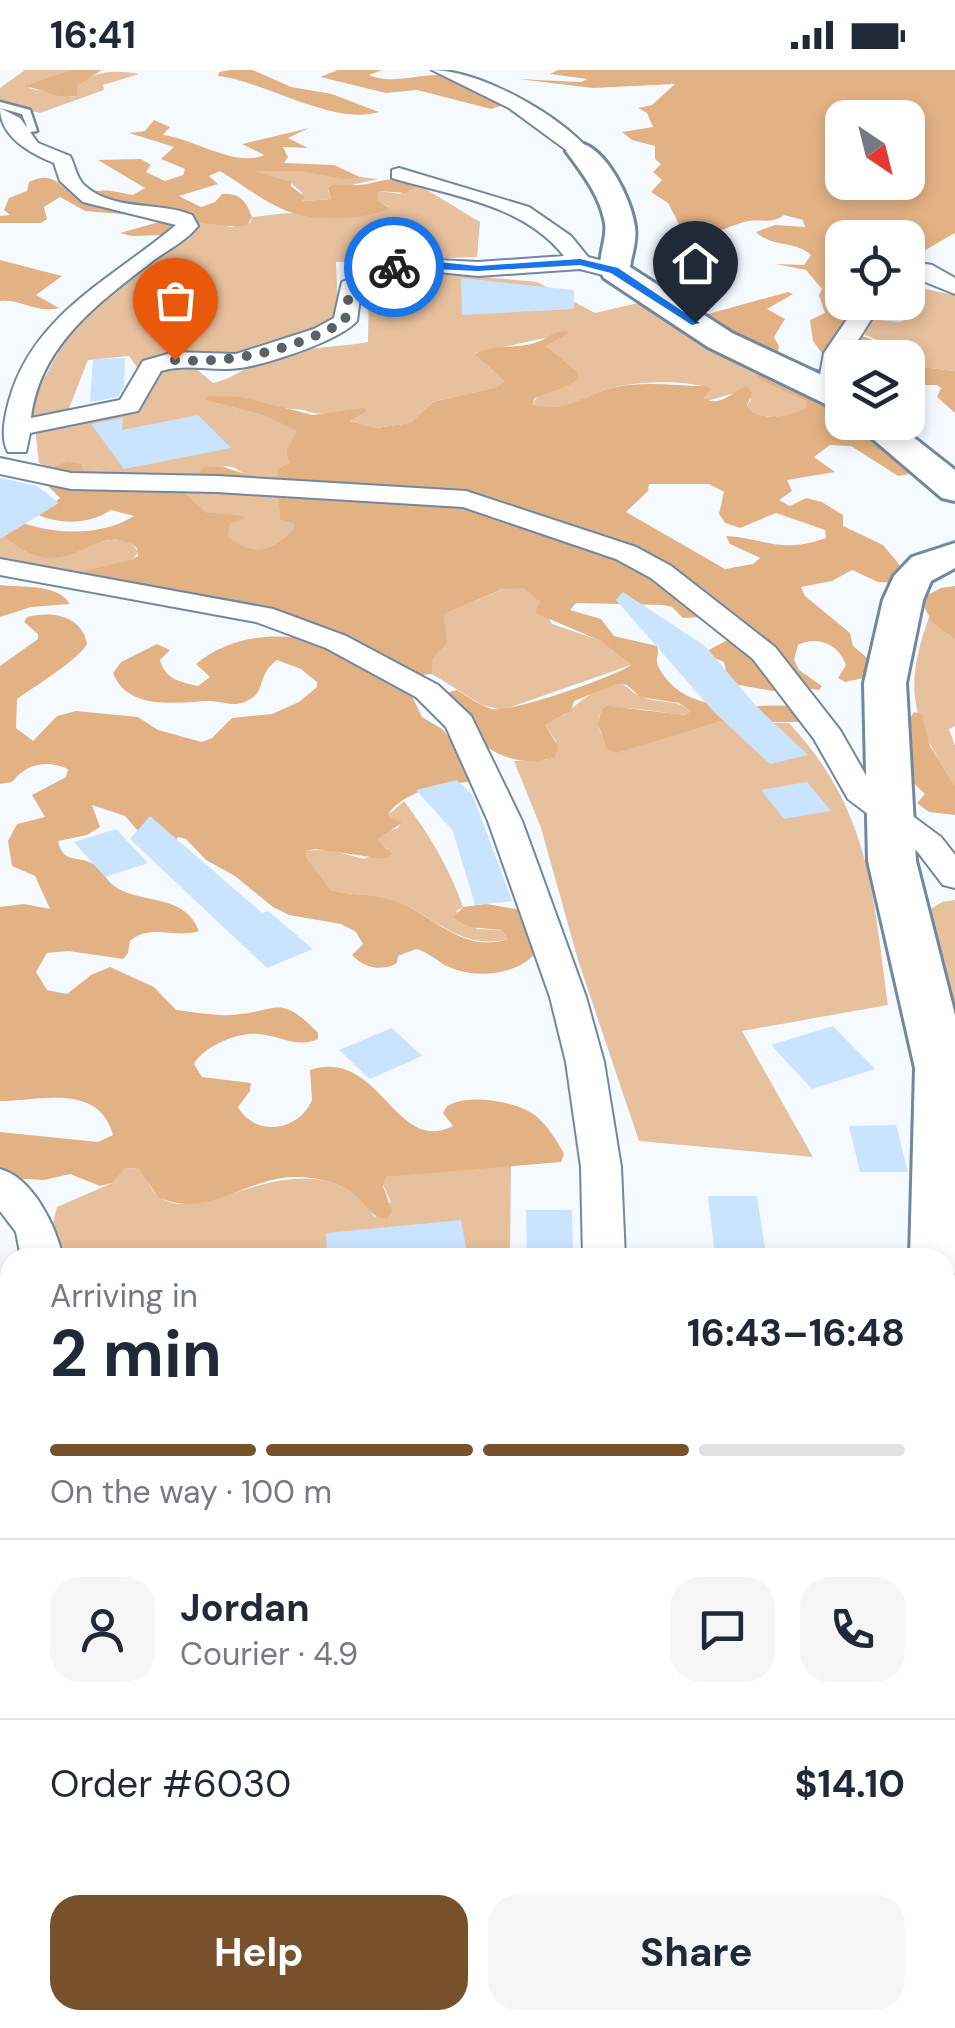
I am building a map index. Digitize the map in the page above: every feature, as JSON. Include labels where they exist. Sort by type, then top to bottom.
[{"type":"street","points":[[441,70],[516,104],[580,152],[597,172],[621,225],[615,270]]},
{"type":"street","points":[[0,114],[13,122],[31,147],[62,160],[66,181],[80,193],[100,203],[175,215],[188,226],[69,316],[26,380],[16,405],[8,467],[71,481],[217,484],[466,499],[626,553],[661,572],[764,653],[829,737],[858,792],[929,844],[955,878]]},
{"type":"street","points":[[399,174],[507,202],[569,245],[580,262]]},
{"type":"street","points":[[16,428],[129,406],[152,366],[175,360],[238,360],[322,334],[345,321],[350,287],[398,265],[478,268],[580,262],[615,270],[720,340],[825,391]]},
{"type":"street","points":[[925,271],[955,287]]},
{"type":"street","points":[[895,440],[955,490]]},
{"type":"street","points":[[940,1248],[949,1209],[942,1068],[892,861],[885,683],[902,600],[914,576],[926,565],[955,556]]},
{"type":"street","points":[[0,567],[263,616],[336,642],[427,691],[460,723],[504,822],[568,996],[586,1062],[602,1167],[604,1248]]},
{"type":"street","points":[[0,1182],[36,1230],[40,1248]]},
{"type":"lane","points":[[0,105],[26,112],[33,129],[19,132]]},
{"type":"shaded area","points":[[25,70],[71,70],[28,88],[72,97],[77,96],[77,86],[99,74],[139,74],[40,113],[0,103],[0,88]]},
{"type":"shaded area","points":[[71,70],[102,70],[77,86],[77,96],[25,86]]},
{"type":"shaded area","points":[[253,70],[291,87],[332,94],[379,112],[341,113],[218,76],[219,72]]},
{"type":"shaded area","points":[[338,70],[382,70],[369,75],[386,79],[447,76],[474,86],[503,105],[491,109],[417,90],[386,93],[320,77]]},
{"type":"shaded area","points":[[558,70],[955,70],[955,233],[925,250],[925,220],[825,220],[825,313],[819,295],[822,289],[806,270],[775,264],[804,265],[811,255],[756,232],[775,225],[805,227],[803,220],[784,215],[707,233],[680,226],[668,203],[651,192],[662,180],[653,172],[661,164],[655,159],[655,146],[632,140],[622,132],[653,127],[647,113],[638,108],[652,105],[675,84],[593,88],[518,79],[587,79],[550,74]]},
{"type":"shaded area","points":[[154,120],[170,127],[163,135],[241,158],[264,155],[242,144],[309,128],[288,138],[308,148],[283,147],[288,157],[284,163],[334,165],[362,178],[254,171],[291,181],[291,186],[305,197],[302,201],[331,199],[328,188],[332,185],[398,179],[417,186],[405,193],[379,191],[377,200],[390,208],[380,212],[319,218],[276,206],[220,171],[209,176],[218,184],[179,196],[201,207],[215,202],[222,194],[238,197],[252,217],[247,225],[183,222],[174,223],[166,235],[132,236],[120,233],[159,222],[134,215],[85,211],[60,197],[44,207],[47,219],[41,223],[0,223],[0,216],[10,215],[4,210],[9,198],[27,191],[29,182],[39,178],[53,180],[75,193],[108,191],[133,195],[145,188],[98,160],[141,159],[151,165],[146,172],[165,181],[183,175],[185,169],[161,159],[174,147],[129,133],[145,131]]},
{"type":"shaded area","points":[[253,171],[379,179],[328,190],[331,199],[301,201],[302,193],[288,180]]},
{"type":"shaded area","points":[[414,182],[480,222],[477,257],[336,262],[338,313],[315,334],[193,366],[213,383],[280,353],[368,342],[369,286],[388,284],[403,269],[537,282],[595,313],[642,302],[772,372],[763,382],[807,401],[806,409],[767,417],[747,406],[751,399],[738,392],[707,401],[704,397],[711,388],[663,382],[615,387],[555,407],[532,404],[539,395],[568,386],[577,371],[544,346],[568,333],[475,353],[506,381],[497,387],[433,402],[410,423],[376,428],[350,421],[366,412],[318,414],[212,402],[263,415],[298,431],[286,451],[289,463],[276,480],[253,479],[233,467],[223,466],[279,493],[280,520],[294,524],[278,543],[255,550],[227,537],[230,524],[244,519],[205,512],[85,475],[82,464],[69,461],[56,470],[39,463],[35,428],[133,408],[144,377],[129,356],[88,360],[68,411],[24,419],[65,342],[92,309],[200,221],[231,227],[250,223],[252,217],[283,213],[368,215],[390,207],[376,200],[379,191],[400,194]]},
{"type":"shaded area","points":[[0,260],[62,276],[36,295],[59,308],[0,301]]},
{"type":"shaded area","points":[[925,289],[955,295],[955,371],[925,367],[925,340],[877,340],[865,335],[868,320],[925,320]]},
{"type":"shaded area","points":[[788,292],[793,294],[767,309],[785,319],[774,337],[778,353],[794,368],[825,369],[825,440],[870,440],[895,456],[910,474],[898,476],[851,446],[830,445],[814,457],[835,472],[787,480],[792,491],[779,500],[790,506],[806,498],[822,502],[843,515],[843,526],[883,545],[903,569],[894,583],[878,582],[852,570],[832,581],[801,587],[805,596],[850,633],[853,646],[872,662],[869,677],[845,682],[838,678],[846,665],[843,658],[826,643],[813,641],[798,645],[794,660],[799,670],[822,686],[819,690],[792,686],[773,691],[733,684],[723,675],[724,662],[703,653],[737,635],[706,617],[683,618],[672,607],[663,605],[576,603],[570,610],[601,619],[614,636],[657,646],[659,668],[685,695],[720,705],[795,706],[808,722],[719,722],[616,753],[607,749],[598,724],[601,710],[607,706],[686,715],[691,711],[679,703],[640,697],[627,685],[617,684],[574,701],[571,711],[545,725],[558,746],[555,757],[537,761],[503,756],[488,748],[463,724],[449,692],[457,690],[487,708],[503,709],[562,693],[631,665],[599,640],[535,613],[540,602],[524,588],[503,589],[444,614],[447,642],[432,660],[432,674],[413,676],[404,690],[413,698],[422,717],[442,729],[464,754],[476,782],[428,789],[394,807],[388,815],[402,823],[377,839],[392,854],[384,859],[316,849],[306,851],[306,857],[331,890],[393,900],[476,941],[508,939],[501,930],[459,921],[454,917],[463,907],[486,904],[528,911],[538,950],[530,959],[507,971],[480,974],[454,969],[416,949],[398,956],[397,963],[391,966],[368,966],[352,955],[363,944],[356,932],[341,924],[289,915],[273,907],[235,876],[206,860],[186,839],[178,837],[174,842],[138,831],[125,816],[92,805],[100,827],[87,835],[58,841],[67,856],[95,865],[117,888],[184,911],[199,931],[146,933],[130,941],[123,959],[68,951],[47,953],[36,972],[47,990],[67,994],[91,975],[110,967],[154,987],[176,1010],[232,1015],[285,1008],[318,1033],[318,1039],[302,1043],[265,1035],[240,1035],[213,1047],[194,1064],[202,1077],[251,1083],[238,1107],[255,1123],[277,1127],[297,1119],[312,1100],[310,1070],[334,1067],[354,1073],[416,1127],[433,1131],[453,1126],[443,1113],[456,1102],[480,1099],[517,1106],[540,1120],[552,1134],[564,1154],[561,1162],[386,1177],[383,1186],[392,1211],[387,1219],[373,1214],[343,1187],[309,1178],[274,1179],[193,1204],[158,1197],[139,1169],[126,1168],[112,1183],[100,1186],[70,1174],[44,1180],[5,1178],[0,1174],[0,1132],[98,1142],[113,1135],[106,1118],[81,1101],[0,1101],[0,907],[24,904],[50,909],[35,876],[12,866],[8,841],[17,824],[45,817],[32,795],[66,777],[68,769],[37,765],[12,782],[0,784],[0,666],[38,639],[38,634],[24,622],[27,617],[64,617],[79,627],[87,644],[17,699],[16,728],[33,741],[57,716],[76,711],[138,717],[158,730],[202,742],[212,738],[232,718],[272,714],[299,702],[317,687],[317,682],[301,669],[277,660],[259,690],[246,702],[140,699],[120,685],[113,673],[121,662],[157,644],[170,650],[160,660],[169,676],[198,686],[210,677],[196,664],[236,642],[265,637],[311,640],[228,600],[86,575],[84,571],[138,556],[137,548],[126,542],[105,541],[63,557],[45,558],[31,553],[0,534],[0,513],[32,526],[67,531],[102,529],[134,516],[111,510],[94,518],[66,522],[38,515],[60,498],[47,485],[56,483],[55,466],[69,461],[82,464],[85,475],[181,490],[205,512],[243,516],[245,519],[230,524],[228,537],[247,547],[263,549],[294,528],[294,524],[280,520],[278,493],[197,475],[204,467],[214,467],[275,480],[280,468],[289,463],[286,451],[297,431],[263,415],[206,400],[209,396],[241,397],[313,415],[364,408],[366,412],[350,421],[376,428],[410,423],[433,402],[497,387],[505,381],[475,354],[532,344],[561,332],[569,333],[545,346],[577,371],[579,378],[535,398],[532,404],[556,407],[616,387],[649,384],[705,386],[711,388],[704,398],[715,401],[746,386],[752,392],[747,406],[753,411],[783,416],[806,408],[806,401],[763,382],[756,375],[764,371],[684,331],[708,314]],"holes":[[[649,484],[709,484],[724,492],[719,514],[725,523],[740,528],[776,513],[825,530],[826,538],[785,545],[726,536],[730,544],[760,558],[753,564],[725,569],[626,512],[648,491]]]},
{"type":"shaded area","points":[[825,313],[825,320],[854,320],[848,331],[873,340],[825,340],[825,357],[813,341],[810,320]]},
{"type":"shaded area","points":[[925,367],[955,371],[955,413],[937,397],[941,388],[925,385]]},
{"type":"shaded area","points":[[0,534],[18,542],[54,547],[122,540],[138,552],[112,570],[53,571],[0,563]]},
{"type":"shaded area","points":[[0,585],[48,590],[70,604],[31,607],[0,617]]},
{"type":"shaded area","points":[[955,586],[955,639],[932,622],[920,599]]},
{"type":"shaded area","points":[[509,587],[524,587],[537,597],[552,624],[599,640],[631,665],[502,710],[482,705],[432,674],[432,660],[445,639],[443,614]]},
{"type":"shaded area","points":[[929,617],[955,639],[955,726],[949,729],[955,746],[955,786],[929,742],[916,705],[916,666]]},
{"type":"shaded area","points":[[617,684],[646,698],[679,704],[691,711],[687,715],[632,708],[601,710],[601,734],[616,752],[719,722],[789,723],[837,788],[852,821],[871,889],[888,1005],[742,1031],[813,1157],[639,1141],[578,960],[541,828],[514,761],[547,760],[556,741],[545,725],[590,695]]},
{"type":"shaded area","points":[[914,712],[922,714],[930,746],[955,786],[955,815],[929,812],[917,803],[925,794],[909,779],[908,721]]},
{"type":"shaded area","points":[[404,801],[451,878],[463,907],[456,911],[477,929],[501,930],[508,939],[491,942],[461,936],[393,900],[331,890],[306,857],[305,851],[326,849],[364,859],[388,849],[376,840],[379,834],[398,828],[401,823],[388,815]]},
{"type":"shaded area","points":[[955,900],[955,1029],[924,913],[942,902]]},
{"type":"shaded area","points":[[511,1165],[510,1248],[58,1248],[53,1222],[57,1207],[112,1183],[126,1168],[139,1169],[158,1196],[179,1204],[271,1182],[323,1180],[348,1190],[375,1217],[391,1202],[383,1185],[386,1177]]},
{"type":"building","points":[[461,278],[574,290],[574,309],[462,315]]},
{"type":"building","points":[[125,358],[124,386],[118,397],[90,402],[93,359]]},
{"type":"building","points":[[198,415],[231,448],[124,469],[91,424],[123,418],[122,430]]},
{"type":"building","points":[[0,478],[37,486],[59,503],[0,539]]},
{"type":"building","points":[[623,592],[705,646],[758,708],[808,755],[770,764],[713,711],[616,600]]},
{"type":"building","points":[[457,780],[473,796],[512,901],[475,905],[453,831],[416,790]]},
{"type":"building","points":[[807,782],[831,811],[784,819],[761,790]]},
{"type":"building","points":[[150,816],[262,913],[268,911],[313,949],[267,968],[130,839]]},
{"type":"building","points":[[116,829],[148,863],[105,877],[74,842]]},
{"type":"building","points":[[833,1026],[875,1069],[812,1089],[771,1045]]},
{"type":"building","points":[[392,1028],[422,1056],[370,1079],[339,1050]]},
{"type":"building","points":[[896,1125],[908,1172],[860,1172],[849,1126]]},
{"type":"building","points":[[708,1196],[757,1196],[765,1248],[714,1248]]},
{"type":"building","points":[[526,1210],[572,1210],[573,1248],[527,1248]]},
{"type":"building","points":[[461,1220],[466,1248],[327,1248],[326,1233]]},
{"type":"way so far","points":[[175,360],[238,360],[322,334],[345,321],[350,287],[394,267]]},
{"type":"route","points":[[394,267],[418,263],[478,268],[580,262],[615,270],[695,323]]}]
